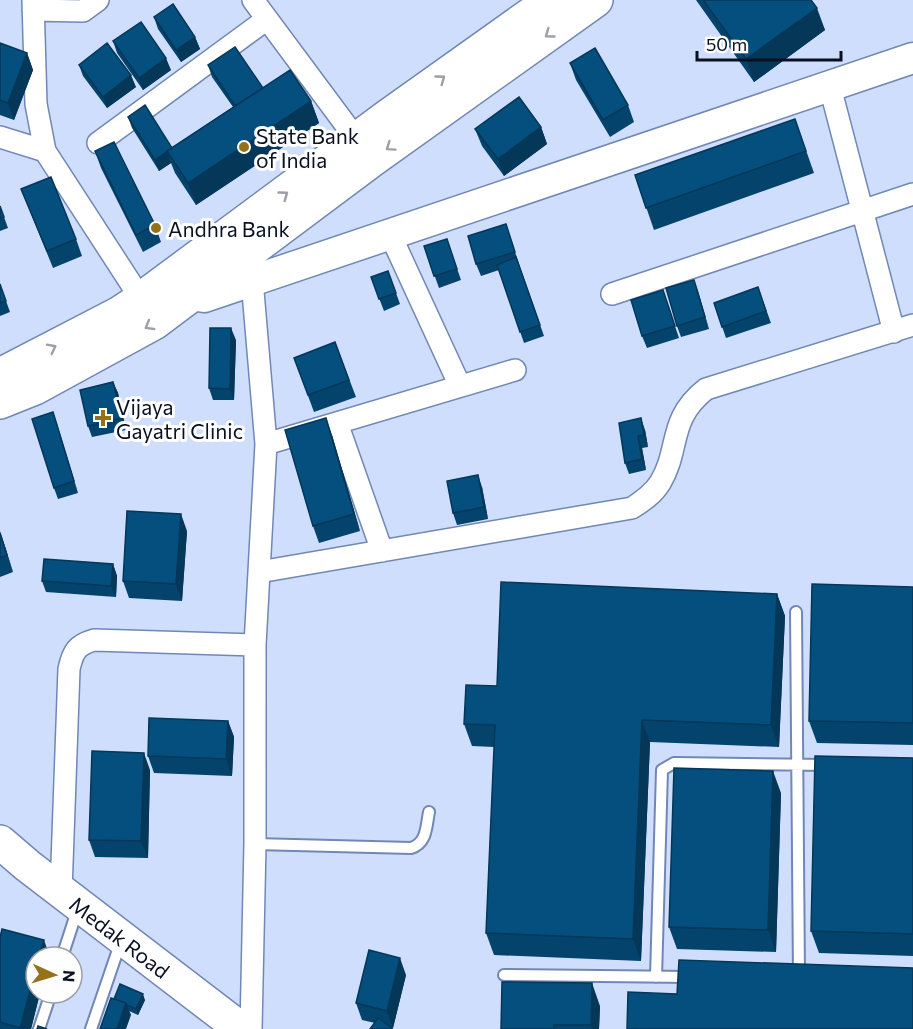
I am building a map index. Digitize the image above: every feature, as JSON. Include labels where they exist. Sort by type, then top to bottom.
[{"type":"main road","points":[[0,375],[118,314],[141,299],[551,0]]},
{"type":"main road","points":[[0,402],[35,388],[154,323],[372,160],[596,0]]},
{"type":"main road","name":"Medak Road","points":[[0,842],[241,1029]]},
{"type":"street","points":[[98,0],[83,11],[33,5],[36,104],[45,151],[141,299]]},
{"type":"street","points":[[253,0],[357,140]]},
{"type":"street","points":[[98,142],[267,19]]},
{"type":"street","points":[[190,295],[196,298],[204,297],[913,58]]},
{"type":"street","points":[[259,572],[632,508],[650,496],[661,482],[681,417],[690,402],[706,389],[904,329],[862,211],[830,87]]},
{"type":"street","points":[[0,137],[45,151]]},
{"type":"street","points":[[612,294],[913,194]]},
{"type":"street","points":[[390,234],[460,386]]},
{"type":"street","points":[[251,1029],[255,844],[255,645],[266,444],[252,280]]},
{"type":"street","points":[[266,444],[515,370]]},
{"type":"street","points":[[337,423],[382,551]]},
{"type":"street","points":[[70,898],[69,669],[72,654],[80,644],[94,640],[255,645]]},
{"type":"lane","points":[[787,977],[804,978],[797,764],[796,612]]},
{"type":"lane","points":[[656,977],[662,770],[674,763],[843,765]]},
{"type":"lane","points":[[255,844],[411,848],[419,845],[423,840],[429,812]]},
{"type":"lane","points":[[64,945],[70,898]]},
{"type":"lane","points":[[91,1029],[122,938]]},
{"type":"lane","points":[[504,975],[704,977]]},
{"type":"lane","points":[[39,1029],[47,1005]]},
{"type":"building","points":[[703,0],[811,0],[817,8],[746,59]]},
{"type":"building","points":[[173,4],[195,37],[176,50],[154,17]]},
{"type":"building","points":[[141,22],[166,58],[139,78],[113,41]]},
{"type":"building","points":[[0,43],[27,53],[8,103],[0,100]]},
{"type":"building","points":[[107,43],[131,75],[103,97],[79,65]]},
{"type":"building","points":[[235,47],[263,88],[235,106],[208,65]]},
{"type":"building","points":[[595,48],[628,105],[603,120],[570,63]]},
{"type":"building","points":[[290,70],[311,101],[188,183],[167,151]]},
{"type":"building","points":[[519,97],[541,127],[498,159],[475,129]]},
{"type":"building","points":[[145,105],[172,148],[155,160],[128,117]]},
{"type":"building","points":[[795,119],[806,151],[646,208],[635,175]]},
{"type":"building","points":[[114,142],[155,225],[136,235],[95,151]]},
{"type":"building","points":[[51,177],[76,239],[47,251],[21,189]]},
{"type":"building","points":[[0,206],[4,217],[0,218]]},
{"type":"building","points":[[506,224],[515,252],[476,264],[468,236]]},
{"type":"building","points":[[447,239],[457,269],[434,276],[424,246]]},
{"type":"building","points":[[516,257],[540,325],[520,332],[497,265]]},
{"type":"building","points":[[388,271],[396,293],[379,299],[371,277]]},
{"type":"building","points":[[694,280],[705,317],[677,326],[666,288]]},
{"type":"building","points":[[0,284],[6,301],[0,303]]},
{"type":"building","points":[[758,287],[766,311],[722,327],[714,303]]},
{"type":"building","points":[[663,290],[675,326],[642,336],[631,300]]},
{"type":"building","points":[[210,328],[231,328],[230,389],[209,388]]},
{"type":"building","points":[[335,342],[349,380],[308,395],[294,358]]},
{"type":"building","points":[[113,382],[122,418],[88,426],[80,390]]},
{"type":"building","points":[[53,412],[74,481],[54,488],[32,419]]},
{"type":"building","points":[[326,418],[354,514],[313,526],[285,430]]},
{"type":"building","points":[[641,418],[644,435],[638,436],[642,459],[625,463],[619,423]]},
{"type":"building","points":[[478,475],[484,507],[453,513],[447,481]]},
{"type":"building","points":[[127,511],[181,514],[176,584],[123,581]]},
{"type":"building","points":[[0,533],[7,555],[0,558]]},
{"type":"building","points":[[44,559],[113,564],[111,586],[42,581]]},
{"type":"building","points":[[501,582],[777,594],[771,725],[642,720],[633,939],[486,933],[495,725],[464,724],[466,685],[497,686]]},
{"type":"building","points":[[812,584],[913,587],[913,723],[809,721]]},
{"type":"building","points":[[149,718],[228,721],[226,759],[148,756]]},
{"type":"building","points":[[92,751],[144,753],[141,841],[89,840]]},
{"type":"building","points":[[815,756],[913,758],[913,934],[811,931]]},
{"type":"building","points":[[674,768],[773,771],[768,930],[669,927]]},
{"type":"building","points":[[2,929],[44,940],[43,945],[24,945],[24,1005],[26,1005],[20,1028],[0,1022],[0,937]]},
{"type":"building","points":[[369,950],[400,958],[387,1011],[356,1003]]},
{"type":"building","points":[[679,960],[913,968],[913,1029],[627,1029],[628,992],[677,994]]},
{"type":"building","points":[[502,982],[592,983],[591,1025],[554,1025],[554,1029],[501,1029]]},
{"type":"building","points":[[120,984],[143,994],[136,1009],[114,999]]},
{"type":"building","points":[[111,998],[126,1003],[117,1029],[100,1029]]},
{"type":"building","points":[[378,1018],[392,1028],[370,1029]]},
{"type":"place","name":"State Bank of India","points":[[244,147]]},
{"type":"place","name":"Andhra Bank","points":[[156,228]]},
{"type":"place","name":"Vijaya Gayatri Clinic","points":[[103,418]]}]
